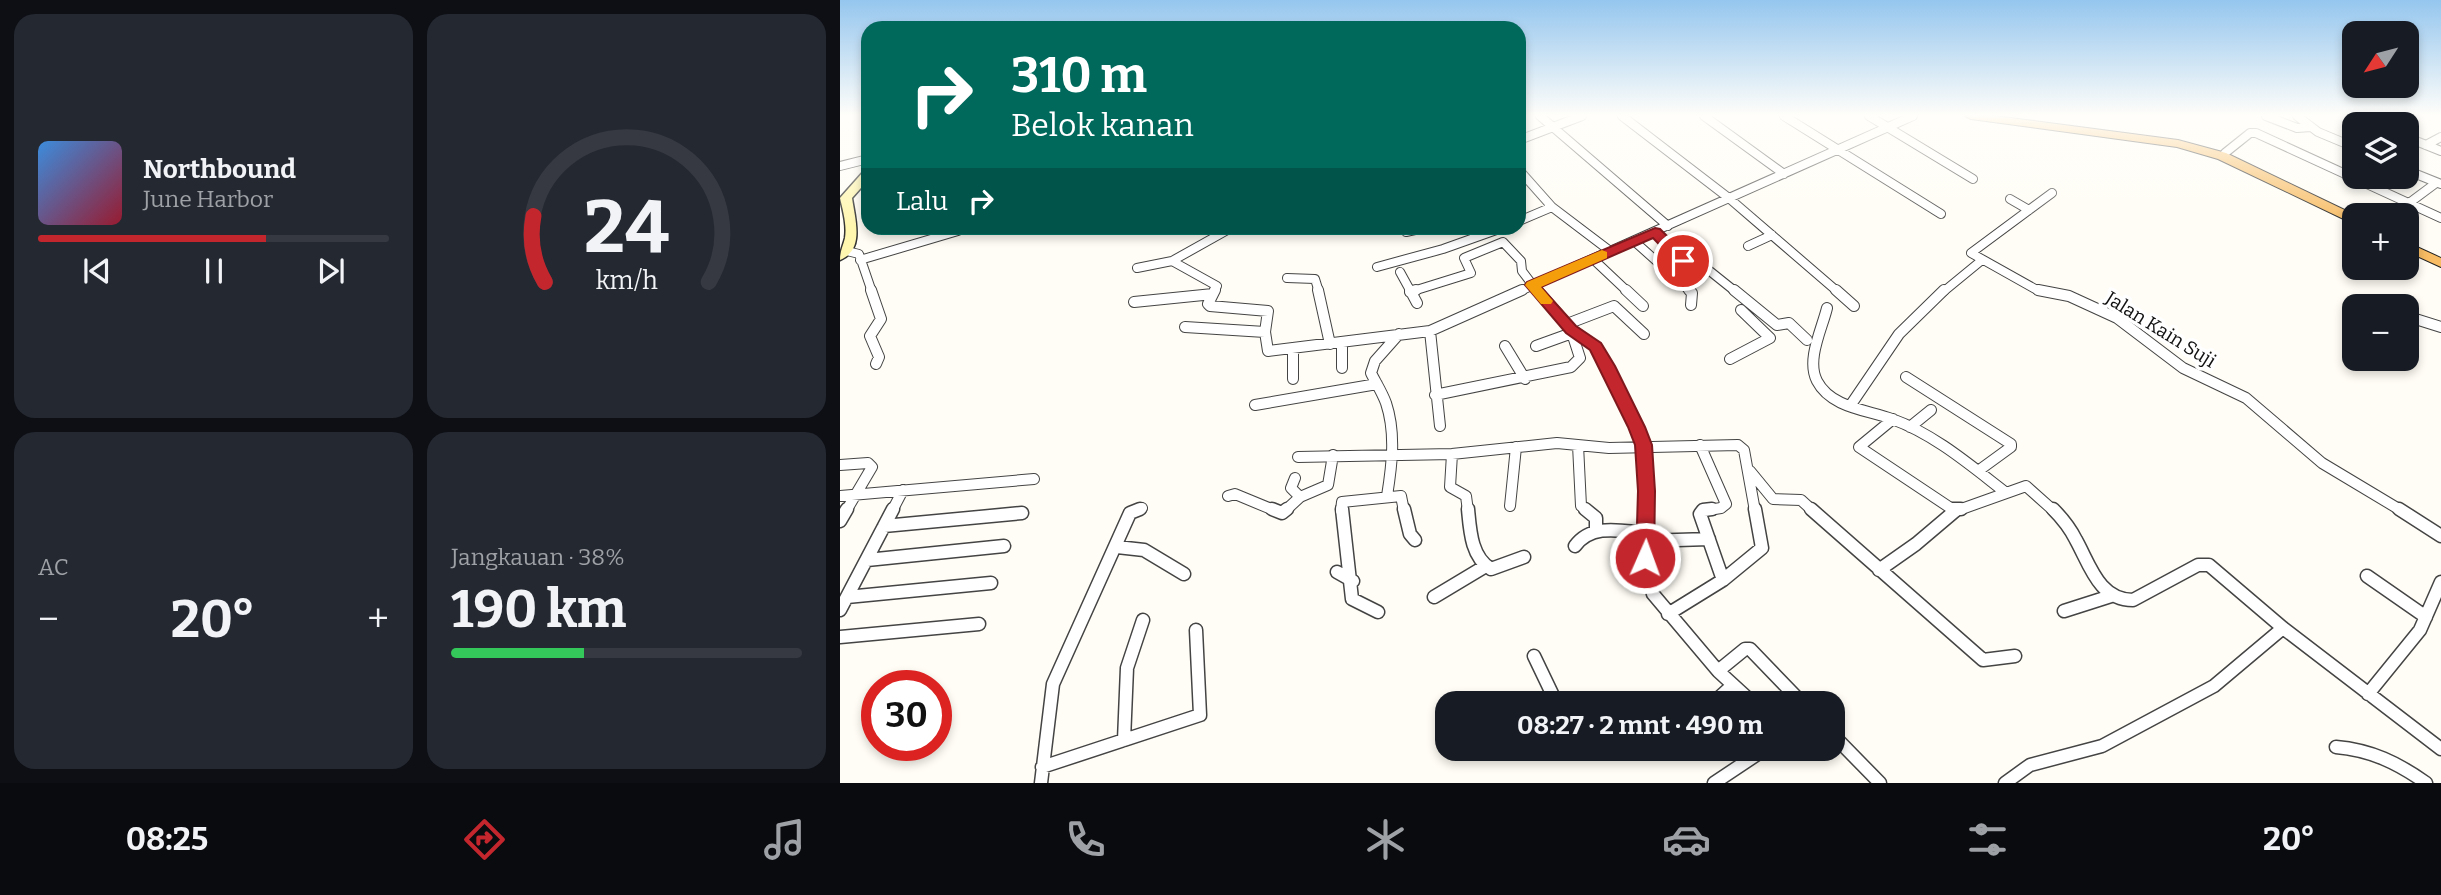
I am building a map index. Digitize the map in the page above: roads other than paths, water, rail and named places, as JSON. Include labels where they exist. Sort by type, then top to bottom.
[{"type":"highway","points":[[2209,153],[2342,213]]},
{"type":"highway","points":[[2225,153],[2342,212]]},
{"type":"highway","points":[[2419,248],[2441,257]]},
{"type":"highway","points":[[2419,250],[2441,263]]},
{"type":"main road","points":[[843,253],[852,239],[846,198],[861,181]]},
{"type":"street","points":[[1583,153],[1668,226]]},
{"type":"street","points":[[1670,153],[1730,199],[1854,306]]},
{"type":"street","points":[[1754,153],[1784,174]]},
{"type":"street","points":[[1172,261],[1217,285],[1208,304],[1210,306],[1268,311],[1265,332],[1268,351],[1430,331],[1829,153]]},
{"type":"street","points":[[1843,153],[1941,214]]},
{"type":"street","points":[[1929,153],[1973,179]]},
{"type":"street","points":[[2299,153],[2409,203],[2439,184]]},
{"type":"street","points":[[840,166],[861,161]]},
{"type":"street","points":[[2419,176],[2439,184]]},
{"type":"street","points":[[1526,178],[1552,207],[1610,251]]},
{"type":"street","points":[[1850,406],[1899,334],[1952,282],[1982,260],[1971,252],[2052,193]]},
{"type":"street","points":[[2010,199],[2029,209]]},
{"type":"street","points":[[1526,217],[1552,207]]},
{"type":"street","points":[[2419,208],[2441,218]]},
{"type":"street","points":[[1655,232],[1681,260],[1696,260],[1727,288],[1779,326]]},
{"type":"street","points":[[860,260],[944,235]]},
{"type":"street","points":[[1137,268],[1172,261],[1220,235]]},
{"type":"street","points":[[1377,267],[1448,248],[1479,235]]},
{"type":"street","points":[[1748,246],[1772,235]]},
{"type":"street","points":[[1634,241],[1692,293],[1691,305]]},
{"type":"street","points":[[1410,292],[1471,273],[1464,258],[1503,242],[1521,261],[1522,272],[1532,285],[1570,329],[1591,343],[1602,356],[1643,445],[1645,537],[1650,588],[1668,614],[1718,671],[1740,691]]},
{"type":"street","points":[[843,253],[858,252],[881,319],[870,336],[874,350],[879,355],[876,364]]},
{"type":"street","points":[[1593,259],[1643,306]]},
{"type":"street","name":"Jalan Kain Suji","points":[[1982,260],[2037,290],[2069,296],[2118,318],[2148,338],[2177,364],[2246,398],[2322,463],[2361,484],[2441,536]]},
{"type":"street","points":[[1400,272],[1417,303]]},
{"type":"street","points":[[1287,278],[1315,279],[1325,314],[1325,331],[1331,344]]},
{"type":"street","points":[[1134,302],[1213,294]]},
{"type":"street","points":[[1536,346],[1614,306],[1644,334]]},
{"type":"street","points":[[1827,308],[1814,364],[1816,379],[1827,393],[1850,406],[1910,427],[2005,492]]},
{"type":"street","points":[[1730,359],[1769,340],[1768,335],[1741,310]]},
{"type":"street","points":[[2419,320],[2441,327]]},
{"type":"street","points":[[1768,335],[1775,333],[1779,326],[1789,323],[1807,340]]},
{"type":"street","points":[[1185,327],[1265,332]]},
{"type":"street","points":[[1435,396],[1525,379],[1578,363],[1580,358],[1570,329]]},
{"type":"street","points":[[1430,331],[1440,426]]},
{"type":"street","points":[[1387,496],[1393,454],[1390,421],[1387,407],[1371,373],[1374,363],[1399,334]]},
{"type":"street","points":[[1342,342],[1342,368]]},
{"type":"street","points":[[1505,346],[1525,379]]},
{"type":"street","points":[[1293,348],[1293,379]]},
{"type":"street","points":[[1906,377],[2011,444],[1978,471]]},
{"type":"street","points":[[1255,405],[1377,384]]},
{"type":"street","points":[[1910,427],[1931,410]]},
{"type":"street","points":[[1893,419],[1858,447],[1955,511]]},
{"type":"street","points":[[1298,457],[1452,454],[1557,443],[1605,448],[1643,445],[1738,445],[1744,450],[1762,548],[1723,580],[1668,614]]},
{"type":"street","points":[[1578,444],[1581,506],[1596,518],[1596,530]]},
{"type":"street","points":[[1700,445],[1726,504],[1721,508],[1703,510],[1700,514],[1723,580]]},
{"type":"street","points":[[1510,506],[1516,447]]},
{"type":"street","points":[[1452,454],[1451,489],[1466,496],[1474,549],[1484,567],[1491,569],[1524,556]]},
{"type":"street","points":[[1228,496],[1235,494],[1280,514],[1300,497],[1328,485],[1331,480],[1333,455]]},
{"type":"street","points":[[840,465],[871,465],[840,521]]},
{"type":"street","points":[[1748,468],[1771,497],[1778,500],[1801,500],[1983,660],[2015,656]]},
{"type":"street","points":[[1295,478],[1292,488],[1300,497]]},
{"type":"street","points":[[840,496],[1034,479]]},
{"type":"street","points":[[1879,570],[1920,541],[1955,511],[2026,486],[2071,530],[2110,596],[2122,601],[2133,600],[2204,564],[2220,573],[2283,628],[2441,749]]},
{"type":"street","points":[[840,610],[903,490]]},
{"type":"street","points":[[1378,612],[1353,600],[1353,581],[1340,520],[1342,502],[1387,496],[1403,497],[1410,534],[1415,540]]},
{"type":"street","points":[[1041,783],[1053,684],[1076,629],[1117,547],[1130,513],[1142,508]]},
{"type":"street","points":[[884,526],[1022,513]]},
{"type":"street","points":[[1575,545],[1582,535],[1596,530],[1645,537],[1709,539]]},
{"type":"street","points":[[867,560],[1004,546]]},
{"type":"street","points":[[1117,547],[1145,550],[1184,573]]},
{"type":"street","points":[[1434,597],[1484,567]]},
{"type":"street","points":[[1337,572],[1353,581]]},
{"type":"street","points":[[2367,576],[2426,617]]},
{"type":"street","points":[[2368,694],[2420,630],[2441,582]]},
{"type":"street","points":[[848,597],[991,583]]},
{"type":"street","points":[[2064,611],[2110,596]]},
{"type":"street","points":[[1124,740],[1127,668],[1143,620]]},
{"type":"street","points":[[840,637],[979,624]]},
{"type":"street","points":[[2005,783],[2030,765],[2102,746],[2214,686],[2283,628]]},
{"type":"street","points":[[1042,767],[1200,715],[1196,629]]},
{"type":"street","points":[[1718,671],[1745,649],[1750,649],[1790,691]]},
{"type":"street","points":[[1534,656],[1551,691]]},
{"type":"street","points":[[1726,691],[1733,685]]},
{"type":"street","points":[[1845,747],[1880,783]]},
{"type":"street","points":[[2336,747],[2370,752],[2389,759],[2426,783]]},
{"type":"street","points":[[1714,783],[1747,761]]}]
